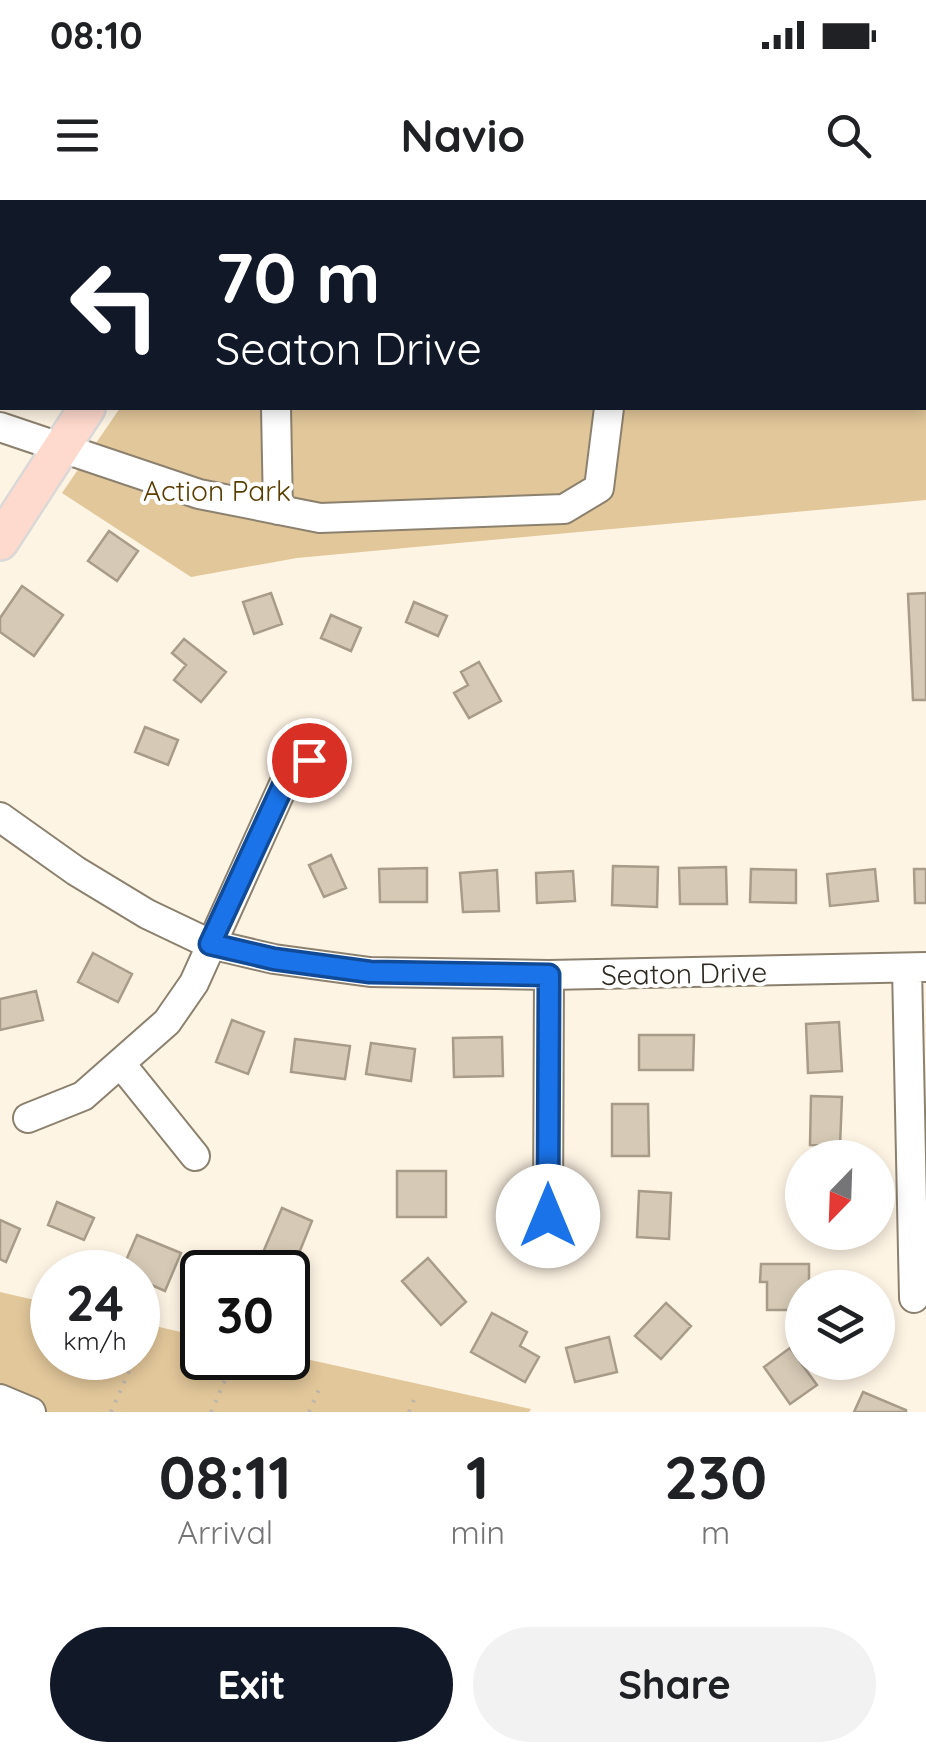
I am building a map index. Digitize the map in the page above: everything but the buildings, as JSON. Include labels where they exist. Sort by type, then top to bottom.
[{"type":"main road","points":[[0,542],[86,410]]},
{"type":"street","points":[[276,410],[278,510]]},
{"type":"street","points":[[0,427],[199,494],[320,518],[564,510],[599,488],[609,410]]},
{"type":"street","points":[[28,1118],[83,1096],[167,1022],[194,983],[288,775],[309,760]]},
{"type":"street","name":"Seaton Drive","points":[[0,817],[146,914],[210,944],[274,959],[370,972],[549,975],[916,968]]},
{"type":"street","points":[[914,1298],[916,968]]},
{"type":"street","points":[[548,1216],[549,975]]},
{"type":"street","points":[[121,1064],[195,1156]]},
{"type":"path","points":[[111,1412],[125,1380]]},
{"type":"path","points":[[211,1412],[225,1380]]},
{"type":"path","points":[[310,1412],[321,1385]]},
{"type":"path","points":[[409,1412],[416,1395]]},
{"type":"green space","name":"Action Park","points":[[119,410],[926,410],[926,500],[297,558],[191,577],[62,493]]},
{"type":"green space","points":[[0,1292],[30,1299],[30,1380],[160,1380],[160,1327],[180,1332],[180,1380],[310,1380],[310,1360],[531,1409],[529,1412],[0,1412]]},
{"type":"route","points":[[309,760],[288,775],[210,944],[274,959],[370,972],[549,975],[548,1216]]}]
